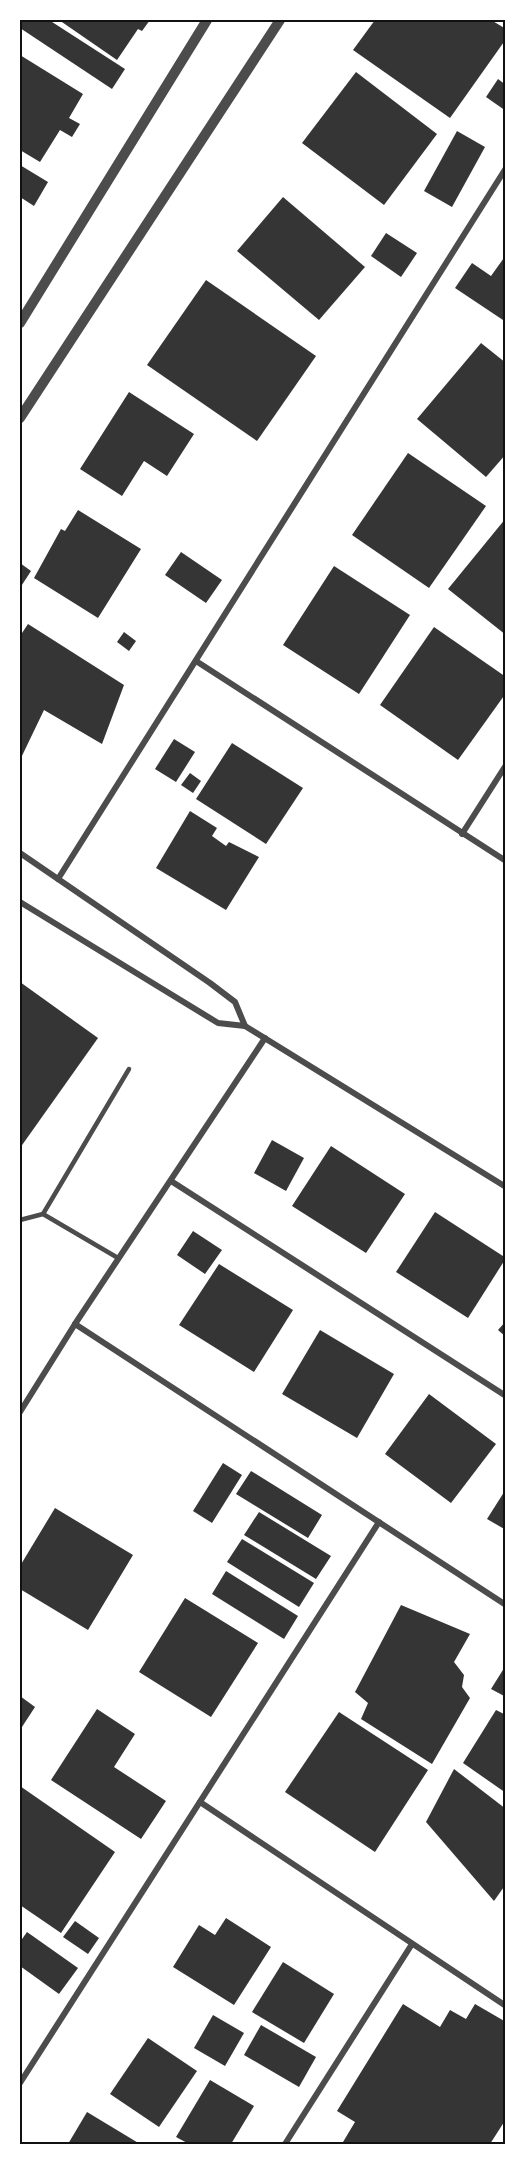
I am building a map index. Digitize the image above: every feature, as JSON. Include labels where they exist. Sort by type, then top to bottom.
[{"type":"street","points":[[20,323],[207,20]]},
{"type":"street","points":[[20,418],[280,20]]},
{"type":"street","points":[[58,879],[506,168]]},
{"type":"street","points":[[196,661],[506,861]]},
{"type":"street","points":[[462,834],[506,765]]},
{"type":"street","points":[[20,853],[235,1002],[245,1026]]},
{"type":"street","points":[[20,902],[218,1023],[245,1026],[506,1187]]},
{"type":"street","points":[[20,1412],[118,1258],[265,1038]]},
{"type":"street","points":[[171,1181],[506,1396]]},
{"type":"street","points":[[75,1324],[506,1605]]},
{"type":"street","points":[[20,2083],[379,1522]]},
{"type":"street","points":[[200,1802],[506,2006]]},
{"type":"street","points":[[285,2145],[412,1944]]},
{"type":"lane","points":[[20,1220],[43,1214],[129,1069]]},
{"type":"lane","points":[[43,1214],[118,1258]]},
{"type":"building","points":[[20,20],[49,20],[125,69],[112,89],[20,28]]},
{"type":"building","points":[[59,20],[150,20],[142,31],[138,29],[117,60]]},
{"type":"building","points":[[375,20],[491,20],[506,29],[506,39],[450,118],[353,50]]},
{"type":"building","points":[[20,55],[83,94],[69,118],[80,124],[72,137],[60,130],[40,162],[20,150]]},
{"type":"building","points":[[356,72],[437,134],[384,205],[302,143]]},
{"type":"building","points":[[498,79],[506,85],[506,111],[486,97]]},
{"type":"building","points":[[457,131],[485,147],[452,207],[424,191]]},
{"type":"building","points":[[20,165],[48,182],[34,206],[20,197]]},
{"type":"building","points":[[283,197],[365,267],[319,320],[237,251]]},
{"type":"building","points":[[386,233],[417,253],[401,277],[371,256]]},
{"type":"building","points":[[506,255],[506,322],[455,288],[472,263],[491,276]]},
{"type":"building","points":[[206,280],[316,356],[257,441],[147,365]]},
{"type":"building","points":[[481,343],[506,363],[506,454],[486,477],[417,419]]},
{"type":"building","points":[[129,392],[194,434],[167,476],[144,461],[122,496],[80,469]]},
{"type":"building","points":[[408,453],[486,506],[429,588],[352,535]]},
{"type":"building","points":[[78,510],[141,549],[98,618],[34,578],[61,529],[65,531]]},
{"type":"building","points":[[506,518],[506,635],[448,589]]},
{"type":"building","points":[[181,552],[222,580],[206,603],[165,575]]},
{"type":"building","points":[[20,563],[31,571],[20,588]]},
{"type":"building","points":[[334,566],[410,615],[359,694],[283,645]]},
{"type":"building","points":[[28,624],[124,685],[102,744],[44,710],[20,760],[20,636]]},
{"type":"building","points":[[434,627],[506,677],[506,693],[458,760],[380,705]]},
{"type":"building","points":[[124,632],[136,641],[129,651],[117,642]]},
{"type":"building","points":[[174,739],[195,752],[176,782],[155,769]]},
{"type":"building","points":[[232,743],[303,788],[266,844],[196,799]]},
{"type":"building","points":[[190,773],[201,781],[193,793],[181,785]]},
{"type":"building","points":[[190,811],[217,828],[212,836],[226,846],[229,842],[259,857],[226,910],[156,868]]},
{"type":"building","points":[[20,982],[98,1038],[20,1148]]},
{"type":"building","points":[[272,1140],[304,1158],[286,1191],[254,1173]]},
{"type":"building","points":[[331,1146],[405,1194],[366,1253],[292,1206]]},
{"type":"building","points":[[435,1212],[506,1258],[468,1318],[396,1272]]},
{"type":"building","points":[[193,1231],[222,1250],[205,1274],[177,1255]]},
{"type":"building","points":[[219,1264],[293,1310],[254,1372],[179,1325]]},
{"type":"building","points":[[506,1321],[506,1337],[498,1330]]},
{"type":"building","points":[[320,1330],[394,1374],[357,1438],[282,1394]]},
{"type":"building","points":[[429,1394],[496,1444],[451,1503],[385,1454]]},
{"type":"building","points":[[223,1463],[242,1475],[212,1523],[193,1511]]},
{"type":"building","points":[[251,1471],[322,1515],[308,1538],[236,1494]]},
{"type":"building","points":[[506,1489],[506,1530],[487,1519]]},
{"type":"building","points":[[55,1508],[133,1555],[88,1630],[20,1589],[20,1566]]},
{"type":"building","points":[[259,1512],[331,1556],[316,1579],[244,1535]]},
{"type":"building","points":[[242,1539],[314,1583],[299,1607],[227,1562]]},
{"type":"building","points":[[226,1571],[298,1616],[284,1639],[212,1594]]},
{"type":"building","points":[[185,1598],[258,1643],[211,1717],[139,1672]]},
{"type":"building","points":[[401,1605],[470,1634],[454,1662],[464,1675],[462,1687],[470,1698],[432,1764],[361,1719],[368,1703],[355,1692]]},
{"type":"building","points":[[506,1665],[506,1697],[491,1689]]},
{"type":"building","points":[[20,1696],[35,1707],[20,1730]]},
{"type":"building","points":[[97,1709],[135,1734],[114,1767],[166,1801],[141,1839],[51,1780]]},
{"type":"building","points":[[496,1710],[506,1715],[506,1793],[463,1763]]},
{"type":"building","points":[[339,1712],[428,1770],[375,1852],[285,1792]]},
{"type":"building","points":[[454,1769],[506,1809],[506,1884],[494,1901],[426,1822]]},
{"type":"building","points":[[20,1786],[115,1852],[61,1933],[20,1905]]},
{"type":"building","points":[[226,1918],[271,1947],[234,2005],[173,1967],[199,1925],[215,1935]]},
{"type":"building","points":[[75,1921],[99,1938],[88,1954],[63,1937]]},
{"type":"building","points":[[27,1932],[78,1968],[59,1994],[20,1966],[20,1942]]},
{"type":"building","points":[[283,1962],[334,1994],[304,2043],[252,2012]]},
{"type":"building","points":[[403,2004],[440,2027],[450,2010],[466,2019],[475,2004],[506,2022],[506,2119],[490,2144],[348,2144],[343,2142],[355,2122],[337,2111]]},
{"type":"building","points":[[213,2015],[244,2033],[225,2066],[194,2048]]},
{"type":"building","points":[[261,2025],[316,2057],[299,2087],[244,2055]]},
{"type":"building","points":[[148,2038],[197,2071],[159,2127],[110,2094]]},
{"type":"building","points":[[210,2080],[254,2106],[231,2144],[189,2144],[176,2137]]},
{"type":"building","points":[[87,2112],[140,2144],[68,2144]]}]
